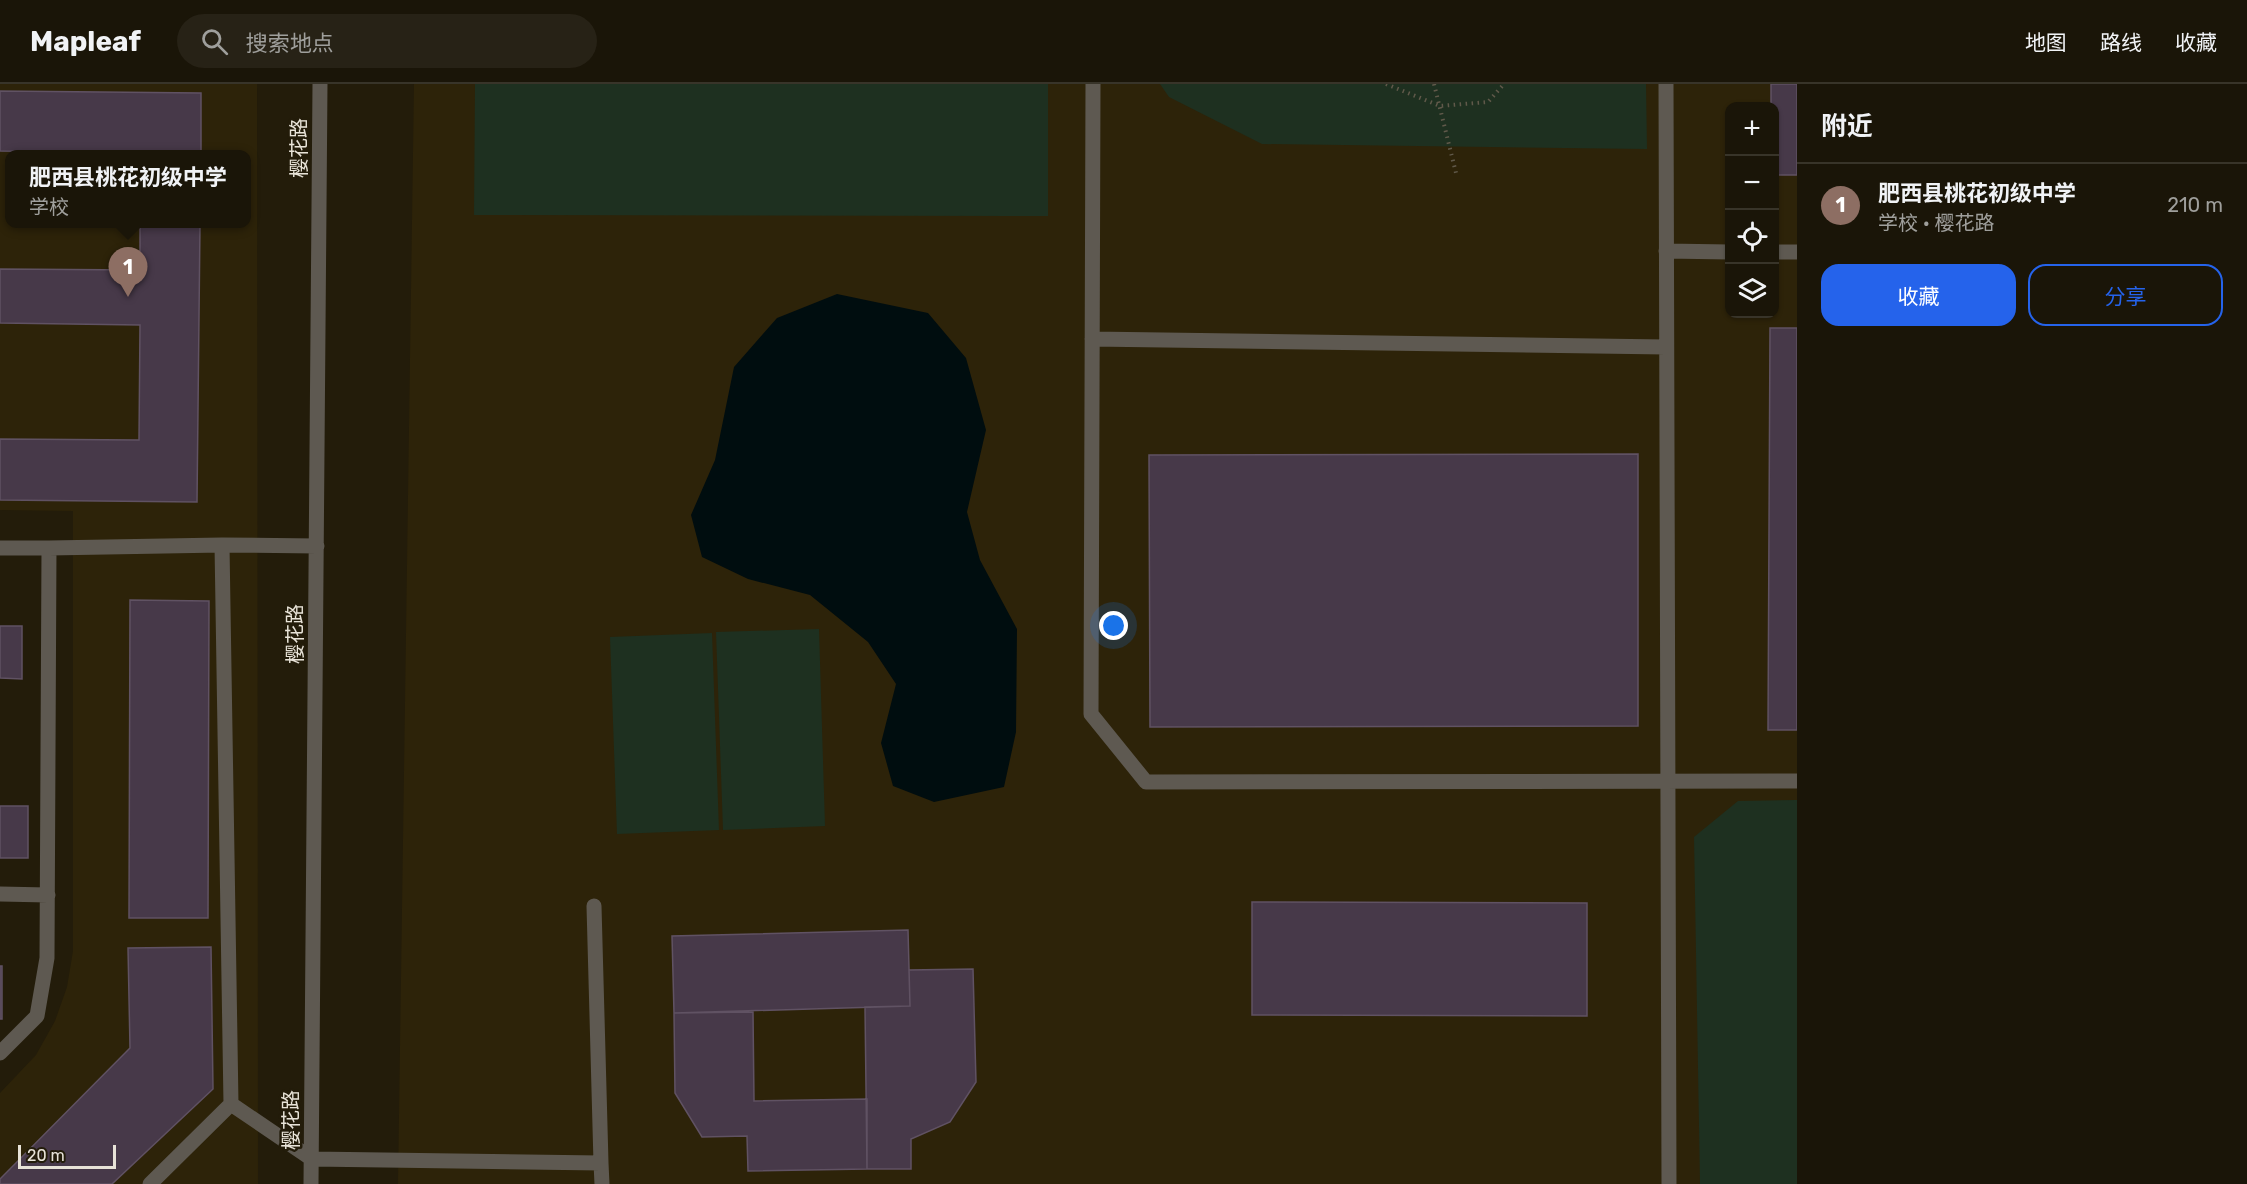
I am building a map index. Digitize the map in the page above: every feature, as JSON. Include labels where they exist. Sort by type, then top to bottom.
[{"type":"street","name":"樱花路","points":[[311,1184],[320,84]]},
{"type":"street","points":[[1093,84],[1091,714],[1146,782],[1797,781]]},
{"type":"street","points":[[1666,84],[1669,1184]]},
{"type":"street","points":[[1666,251],[1725,252]]},
{"type":"street","points":[[1779,252],[1797,252]]},
{"type":"street","points":[[1092,339],[1666,346]]},
{"type":"street","points":[[150,1184],[231,1104],[222,545]]},
{"type":"street","points":[[0,548],[317,546]]},
{"type":"street","points":[[0,1053],[37,1017],[47,958],[49,548]]},
{"type":"street","points":[[0,894],[48,895]]},
{"type":"street","points":[[594,906],[602,1184]]},
{"type":"street","points":[[231,1104],[312,1159],[601,1163]]},
{"type":"path","points":[[1386,84],[1440,106],[1488,102],[1504,84]]},
{"type":"path","points":[[1434,84],[1456,173]]},
{"type":"shaded area","points":[[0,84],[257,84],[258,1184],[0,1184],[0,1093],[36,1055],[55,1021],[67,987],[73,951],[73,511],[0,510]]},
{"type":"shaded area","points":[[414,84],[1797,84],[1797,1184],[398,1184]]},
{"type":"shaded area","points":[[837,294],[928,313],[966,358],[986,430],[967,512],[980,560],[1017,629],[1016,732],[1004,787],[934,802],[893,786],[881,743],[896,684],[868,642],[810,595],[748,579],[702,557],[691,515],[715,460],[734,367],[777,318]]},
{"type":"green space","points":[[475,84],[1048,84],[1048,216],[474,215]]},
{"type":"green space","points":[[1160,84],[1646,84],[1647,149],[1262,144],[1169,97]]},
{"type":"green space","points":[[819,629],[825,826],[723,830],[716,632]]},
{"type":"green space","points":[[712,633],[719,830],[617,834],[610,637]]},
{"type":"green space","points":[[1797,800],[1797,1184],[1700,1184],[1694,837],[1738,801]]},
{"type":"building","points":[[1771,84],[1797,84],[1797,175],[1779,175],[1779,102],[1771,102]]},
{"type":"building","points":[[0,91],[201,93],[201,150],[0,151]]},
{"type":"building","points":[[140,228],[200,228],[197,502],[0,500],[0,439],[139,440],[140,325],[0,323],[0,269],[140,270]]},
{"type":"building","points":[[1770,328],[1797,328],[1797,730],[1768,730]]},
{"type":"building","points":[[1638,454],[1638,726],[1150,727],[1149,455]]},
{"type":"building","points":[[130,600],[209,601],[208,918],[129,918]]},
{"type":"building","points":[[0,626],[22,626],[22,679],[0,678]]},
{"type":"building","points":[[0,806],[28,806],[28,858],[0,858]]},
{"type":"building","points":[[1252,902],[1587,903],[1587,1016],[1252,1015]]},
{"type":"building","points":[[908,930],[910,1006],[674,1013],[672,936]]},
{"type":"building","points":[[211,947],[213,1089],[112,1184],[0,1184],[0,1179],[130,1048],[128,948]]},
{"type":"building","points":[[0,966],[2,966],[2,1019],[0,1019]]},
{"type":"building","points":[[973,969],[976,1082],[950,1122],[911,1139],[911,1169],[867,1169],[865,1007],[910,1006],[909,970]]},
{"type":"building","points":[[753,1012],[754,1101],[867,1099],[867,1169],[748,1171],[747,1136],[702,1137],[675,1093],[674,1013]]},
{"type":"place","name":"肥西县桃花初级中学","points":[[128,297]]}]
